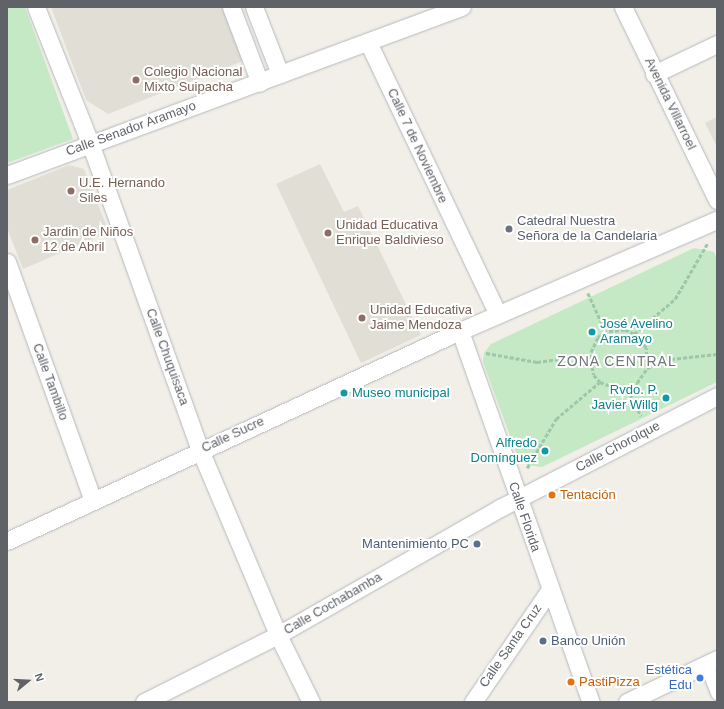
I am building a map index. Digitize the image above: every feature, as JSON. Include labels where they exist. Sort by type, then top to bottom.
[{"type":"street","name":"Calle Chuquisaca","points":[[36,7],[90,143],[200,450],[278,635],[311,702]]},
{"type":"street","points":[[231,7],[260,83]]},
{"type":"street","points":[[254,7],[280,74]]},
{"type":"street","name":"Calle Senador Aramayo","points":[[7,175],[90,143],[260,83],[280,74],[462,7]]},
{"type":"street","name":"Avenida Villarroel","points":[[623,7],[654,74],[717,200]]},
{"type":"street","name":"Calle 7 de Noviembre","points":[[368,42],[498,314]]},
{"type":"street","points":[[654,74],[717,44]]},
{"type":"street","name":"Calle Sucre","points":[[7,541],[200,450],[460,331],[717,220]]},
{"type":"street","name":"Calle Tambillo","points":[[7,262],[93,501]]},
{"type":"street","name":"Calle Florida","points":[[460,331],[549,591],[591,702]]},
{"type":"street","name":"Calle Chorolque","points":[[518,499],[717,396]]},
{"type":"street","name":"Calle Cochabamba","points":[[144,702],[278,635],[518,499]]},
{"type":"street","name":"Calle Santa Cruz","points":[[473,702],[549,591]]},
{"type":"street","points":[[627,702],[711,662],[717,693]]},
{"type":"path","points":[[634,334],[676,299],[711,237]]},
{"type":"path","points":[[582,278],[606,332]]},
{"type":"path","points":[[648,368],[646,348],[634,334],[625,330],[606,332],[595,342],[590,355],[594,375],[600,382],[619,389],[628,388],[643,376],[648,368],[671,359],[717,354]]},
{"type":"path","points":[[460,331],[484,353],[511,360],[563,361],[590,355]]},
{"type":"path","points":[[526,472],[556,419],[600,382]]},
{"type":"path","points":[[628,388],[649,431]]},
{"type":"shaded area","name":"Colegio Nacional Mixto Suipacha","points":[[51,7],[222,7],[243,61],[108,114],[86,100]]},
{"type":"shaded area","points":[[717,117],[717,147],[705,123]]},
{"type":"shaded area","points":[[320,164],[344,212],[358,206],[421,335],[361,363],[276,184]]},
{"type":"shaded area","points":[[69,165],[84,169],[109,232],[23,269],[7,228],[7,190]]},
{"type":"green space","points":[[7,7],[25,7],[73,139],[7,163]]},
{"type":"green space","points":[[694,248],[714,252],[717,260],[717,382],[542,467],[528,465],[518,458],[483,362],[484,353],[491,344]]},
{"type":"place","name":"Colegio Nacional Mixto Suipacha","points":[[136,80]]},
{"type":"place","name":"U.E. Hernando Siles","points":[[71,191]]},
{"type":"place","name":"Catedral Nuestra Señora de la Candelaria","points":[[509,229]]},
{"type":"place","name":"Unidad Educativa Enrique Baldivieso","points":[[328,233]]},
{"type":"place","name":"Jardin de Niños 12 de Abril","points":[[35,240]]},
{"type":"place","name":"Unidad Educativa Jaime Mendoza","points":[[362,318]]},
{"type":"place","name":"José Avelino Aramayo","points":[[592,332]]},
{"type":"place","name":"Museo municipal","points":[[344,393]]},
{"type":"place","name":"Rvdo. P. Javier Willg","points":[[666,398]]},
{"type":"place","name":"Alfredo Domínguez","points":[[545,451]]},
{"type":"place","name":"Tentación","points":[[552,495]]},
{"type":"place","name":"Mantenimiento PC","points":[[477,544]]},
{"type":"place","name":"Banco Unión","points":[[543,641]]},
{"type":"place","name":"Estética Edu","points":[[700,678]]},
{"type":"place","name":"PastiPizza","points":[[571,682]]},
{"type":"district","name":"ZONA CENTRAL","points":[[617,361]]}]
